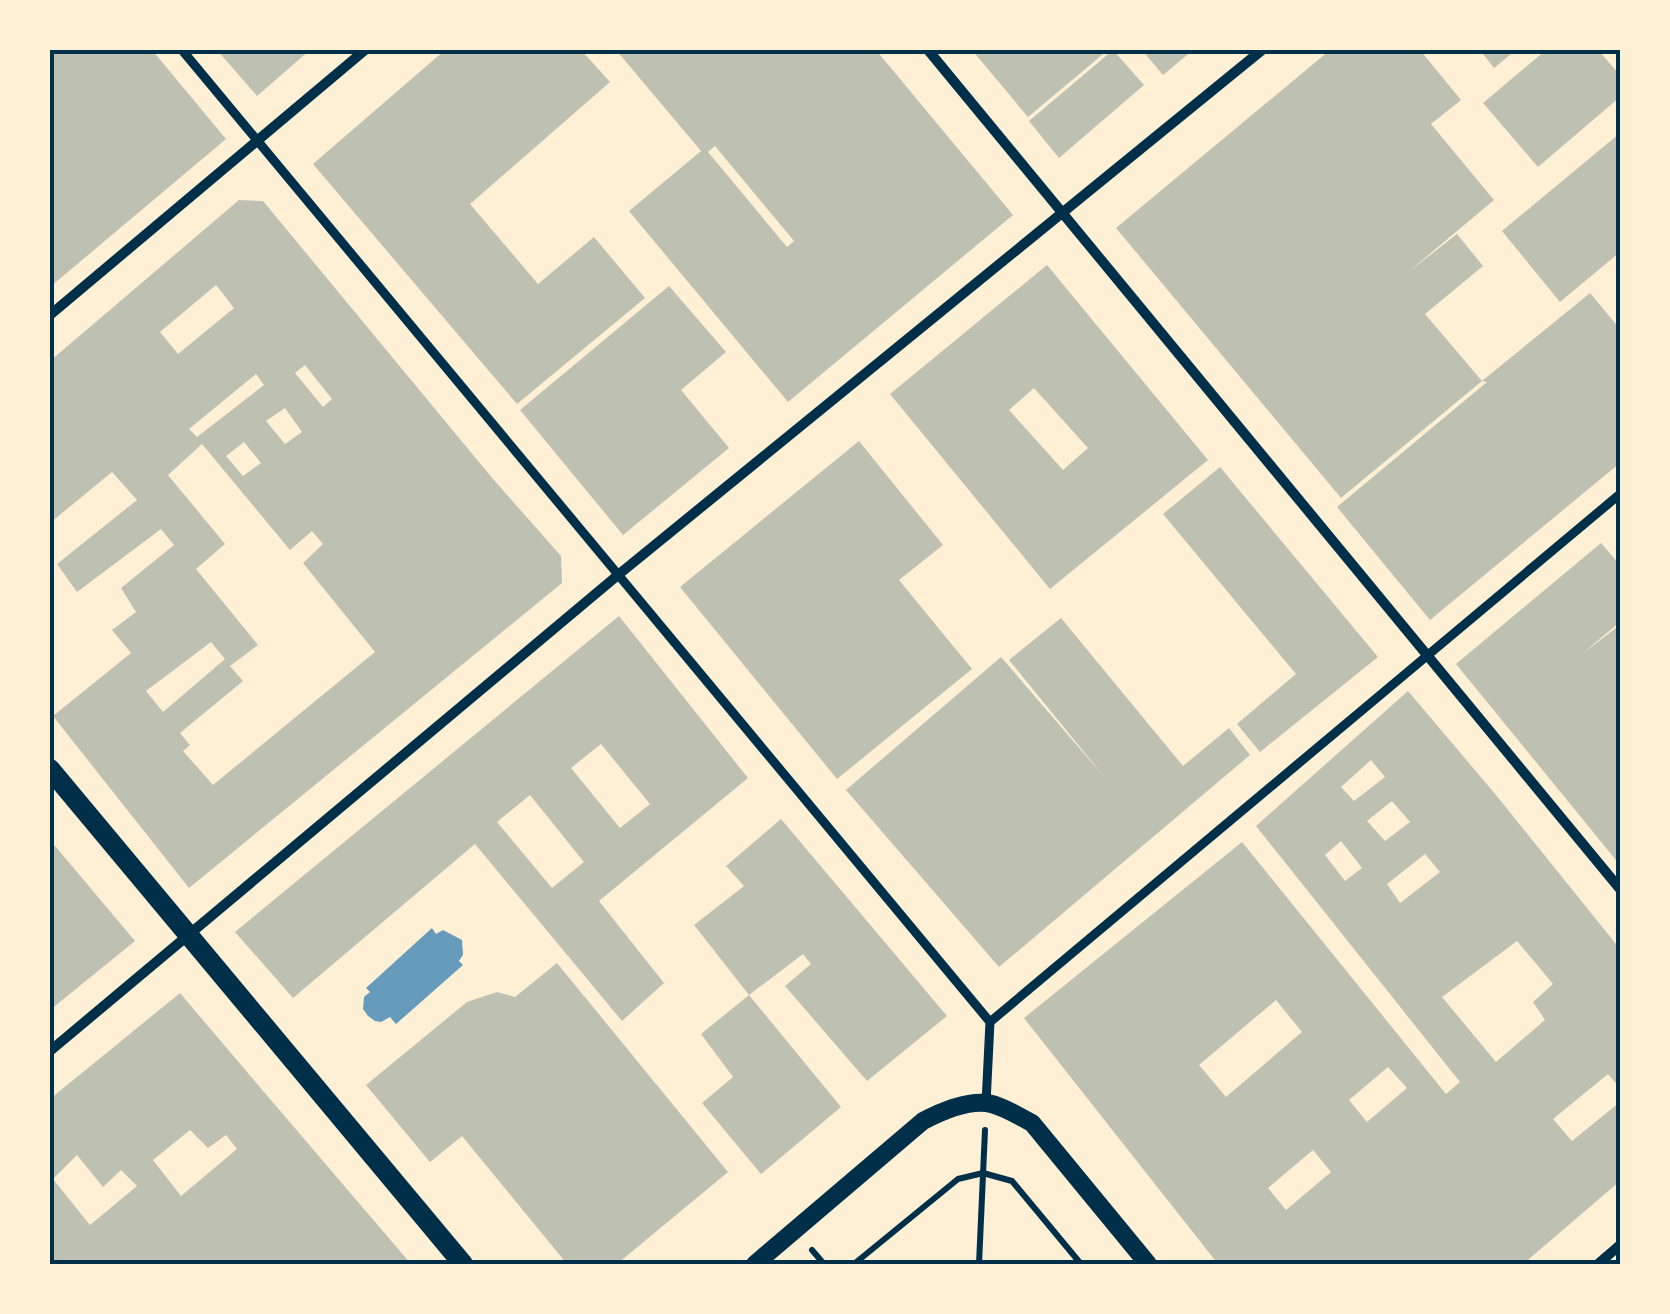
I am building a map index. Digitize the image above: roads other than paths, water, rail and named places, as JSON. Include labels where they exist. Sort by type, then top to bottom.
[{"type":"main road","points":[[50,769],[462,1264]]},
{"type":"street","points":[[182,50],[990,1022],[986,1103]]},
{"type":"street","points":[[50,315],[365,50]]},
{"type":"street","points":[[928,50],[1620,890]]},
{"type":"street","points":[[50,1051],[400,755],[1262,50]]},
{"type":"street","points":[[990,1022],[1620,494]]},
{"type":"street","points":[[755,1264],[924,1121],[948,1108],[986,1103],[1032,1123],[1148,1264]]},
{"type":"street","points":[[1598,1264],[1620,1245]]},
{"type":"water","points":[[432,928],[436,934],[443,930],[462,940],[463,955],[459,961],[463,965],[396,1024],[390,1017],[375,1021],[363,1009],[364,997],[370,992],[366,988]]}]
